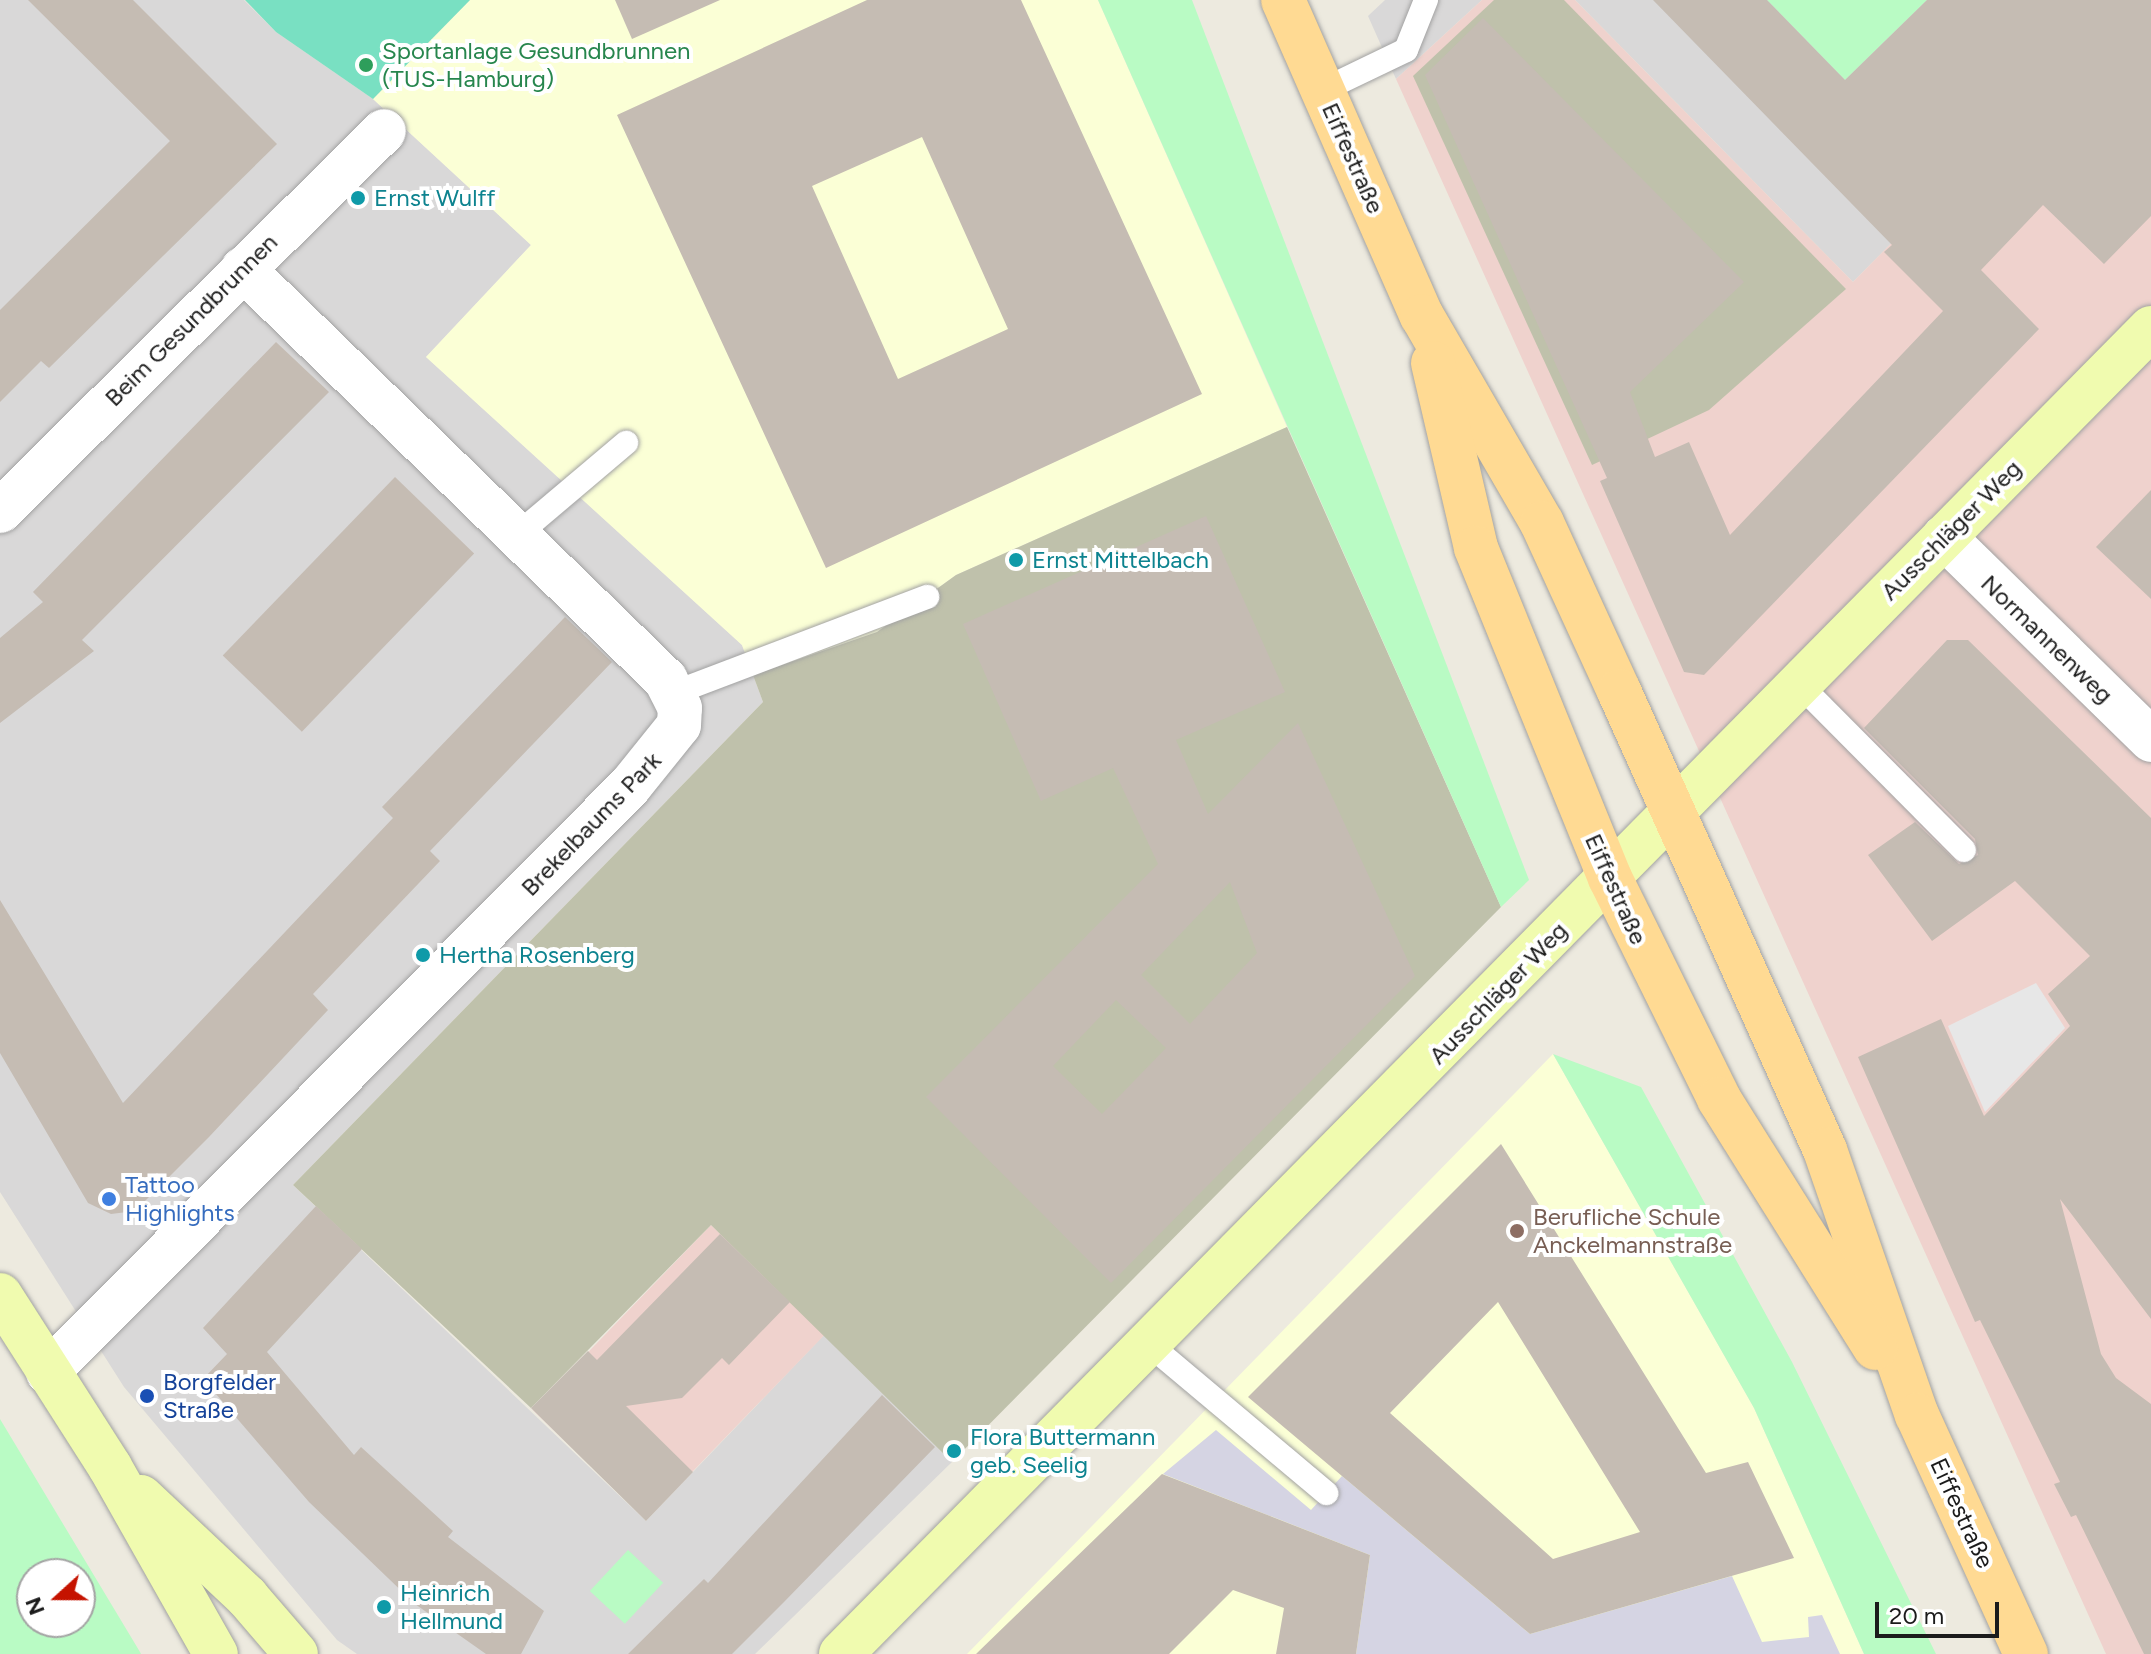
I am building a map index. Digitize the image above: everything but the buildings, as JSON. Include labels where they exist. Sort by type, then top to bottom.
[{"type":"main road","name":"Eiffestraße","points":[[1283,0],[1422,316],[1542,523],[1825,1150],[1917,1415],[2026,1654]]},
{"type":"main road","name":"Eiffestraße","points":[[1422,316],[1476,548],[1610,878],[1719,1099],[1917,1415]]},
{"type":"street","name":"Beim Gesundbrunnen","points":[[0,511],[384,131]]},
{"type":"street","points":[[243,269],[517,535],[674,693]]},
{"type":"street","name":"Ausschläger Weg","points":[[841,1654],[1151,1346],[2151,328]]},
{"type":"street","name":"Normannenweg","points":[[1944,537],[2151,740]]},
{"type":"street","name":"Brekelbaums Park","points":[[48,1372],[674,739],[680,708],[674,693]]},
{"type":"street","points":[[0,1295],[110,1467],[216,1654]]},
{"type":"street","points":[[110,1467],[247,1597],[296,1654]]},
{"type":"lane","points":[[1323,90],[1406,50],[1426,0]]},
{"type":"lane","points":[[517,535],[626,443]]},
{"type":"lane","points":[[674,693],[927,597]]},
{"type":"lane","points":[[1799,684],[1964,850]]},
{"type":"lane","points":[[1151,1346],[1326,1493]]},
{"type":"shaded area","points":[[0,0],[244,0],[276,32],[373,99],[531,245],[426,357],[742,645],[763,702],[293,1185],[646,1521],[824,1335],[952,1462],[755,1654],[357,1654],[337,1640],[124,1387],[0,1192]]},
{"type":"shaded area","points":[[470,0],[1098,0],[1287,427],[956,575],[877,632],[753,675],[742,645],[426,357],[531,245],[373,99]]},
{"type":"shaded area","points":[[1385,0],[1482,0],[1396,79],[1368,16]]},
{"type":"shaded area","points":[[1482,0],[1575,0],[1853,282],[2131,0],[2151,0],[2151,1654],[2106,1654],[1396,79]]},
{"type":"shaded area","points":[[1494,0],[1564,0],[1846,289],[1709,410],[1592,465],[1413,76]]},
{"type":"shaded area","points":[[1575,0],[2131,0],[1853,282]]},
{"type":"shaded area","points":[[1287,427],[1501,907],[952,1462],[711,1225],[531,1408],[293,1185],[763,702],[753,675],[877,632],[956,575]]},
{"type":"shaded area","points":[[2036,983],[2065,1028],[1985,1112],[1948,1026]]},
{"type":"shaded area","name":"Berufliche Schule Anckelmannstraße","points":[[1553,1054],[1754,1408],[1864,1654],[967,1654]]},
{"type":"shaded area","points":[[711,1225],[825,1335],[646,1520],[532,1410]]},
{"type":"shaded area","points":[[1216,1430],[1311,1510],[1342,1476],[1530,1634],[1732,1576],[1762,1642],[1809,1637],[1808,1617],[1822,1615],[1840,1654],[1356,1654],[1370,1555],[1163,1474]]},
{"type":"green space","name":"Sportanlage Gesundbrunnen (TUS-Hamburg)","points":[[245,0],[470,0],[373,99],[276,32]]},
{"type":"green space","points":[[1098,0],[1192,0],[1529,880],[1501,907]]},
{"type":"green space","points":[[1767,0],[1927,0],[1845,80]]},
{"type":"green space","points":[[1553,1054],[1641,1087],[1792,1362],[1936,1654],[1864,1654],[1754,1408]]},
{"type":"green space","points":[[0,1419],[83,1558],[16,1558],[16,1638],[96,1638],[96,1579],[141,1654],[0,1654]]},
{"type":"green space","points":[[628,1550],[663,1583],[625,1624],[590,1591]]},
{"type":"place","name":"Sportanlage Gesundbrunnen (TUS-Hamburg)","points":[[366,65]]},
{"type":"place","name":"Ernst Wulff","points":[[358,198]]},
{"type":"place","name":"Ernst Mittelbach","points":[[1016,560]]},
{"type":"place","name":"Hertha Rosenberg","points":[[423,955]]},
{"type":"place","name":"Tattoo Highlights","points":[[109,1199]]},
{"type":"place","name":"Berufliche Schule Anckelmannstraße","points":[[1517,1231]]},
{"type":"place","name":"Borgfelder Straße","points":[[147,1396]]},
{"type":"place","name":"Flora Buttermann geb. Seelig","points":[[954,1451]]},
{"type":"place","name":"Heinrich Hellmund","points":[[384,1607]]}]
